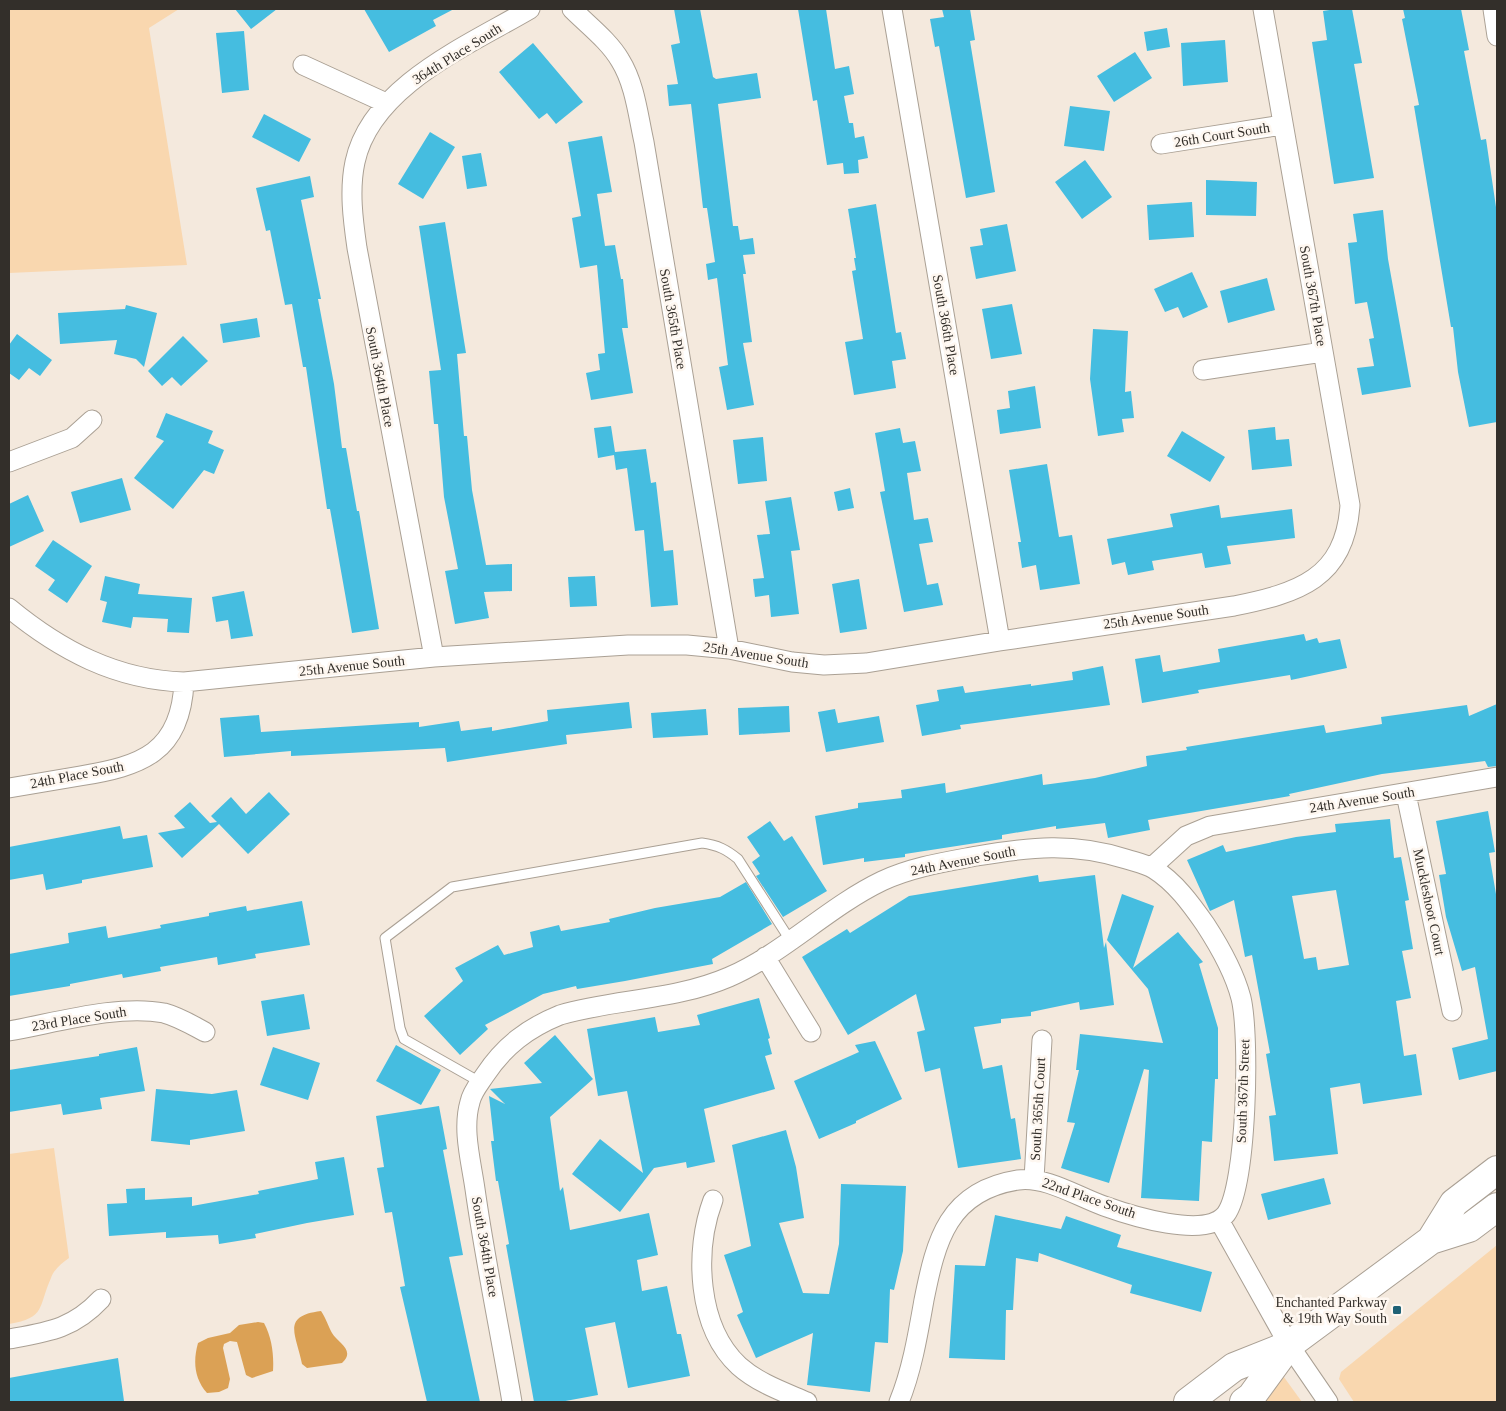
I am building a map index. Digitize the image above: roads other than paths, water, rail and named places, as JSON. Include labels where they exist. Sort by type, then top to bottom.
[{"type":"main road","points":[[1431,1240],[1454,1203],[1497,1170]]},
{"type":"main road","points":[[1188,1402],[1234,1367],[1290,1345],[1431,1240],[1469,1228],[1497,1207]]},
{"type":"main road","points":[[1244,1402],[1251,1397],[1290,1345]]},
{"type":"street","name":"364th Place South","points":[[386,103],[421,75],[530,9]]},
{"type":"street","name":"South 365th Place","points":[[572,9],[614,51],[625,70],[632,91],[644,142],[729,649]]},
{"type":"street","name":"South 366th Place","points":[[892,9],[1000,640]]},
{"type":"street","name":"South 367th Place","points":[[1263,9],[1350,505],[1348,524],[1341,545],[1328,567],[1319,576]]},
{"type":"street","points":[[1493,9],[1497,36]]},
{"type":"street","points":[[303,65],[386,103]]},
{"type":"street","name":"South 364th Place","points":[[386,103],[369,125],[355,161],[352,188],[353,221],[377,363],[434,657]]},
{"type":"street","name":"26th Court South","points":[[1161,144],[1282,125]]},
{"type":"street","points":[[1203,370],[1323,352]]},
{"type":"street","points":[[9,462],[72,438],[92,420]]},
{"type":"street","name":"25th Avenue South","points":[[9,608],[46,636],[81,657],[134,677],[160,682],[184,682],[434,657],[628,645],[687,645],[729,649],[792,662],[824,665],[866,663],[1000,640],[1267,599],[1298,589],[1319,576]]},
{"type":"street","name":"24th Place South","points":[[9,788],[110,771],[144,759],[157,750],[174,729],[183,702],[184,682]]},
{"type":"street","name":"24th Avenue South","points":[[477,1087],[504,1049],[523,1034],[546,1021],[591,1008],[702,987],[736,974],[765,957],[848,900],[880,882],[919,868],[1030,848],[1063,846],[1099,851],[1152,868],[1186,836],[1210,826],[1310,807],[1406,794],[1497,777]]},
{"type":"street","name":"Muckleshoot Court","points":[[1406,794],[1452,1010]]},
{"type":"street","name":"South 367th Street","points":[[1152,868],[1189,902],[1221,948],[1232,971],[1244,1013],[1247,1077],[1240,1151],[1232,1202],[1226,1213],[1219,1220]]},
{"type":"street","points":[[765,957],[811,1032]]},
{"type":"street","name":"23rd Place South","points":[[9,1031],[133,1010],[165,1014],[184,1020],[206,1032]]},
{"type":"street","name":"South 365th Court","points":[[1034,1179],[1042,1040]]},
{"type":"street","name":"South 364th Place","points":[[477,1087],[467,1120],[468,1140],[512,1402]]},
{"type":"street","name":"22nd Place South","points":[[899,1402],[918,1332],[932,1260],[941,1234],[957,1210],[984,1191],[1016,1180],[1034,1179],[1106,1207],[1151,1219],[1198,1226],[1219,1220]]},
{"type":"street","points":[[713,1200],[704,1235],[702,1264],[708,1309],[718,1337],[731,1356],[747,1372],[771,1386],[807,1402]]},
{"type":"street","points":[[1219,1220],[1290,1345],[1328,1402]]},
{"type":"street","points":[[9,1339],[63,1328],[77,1321],[101,1298]]},
{"type":"lane","points":[[477,1087],[404,1039],[400,1028],[385,938],[452,887],[702,843],[727,850],[738,860],[790,940]]},
{"type":"place","name":"Enchanted Parkway & 19th Way South","points":[[1397,1310]]}]
